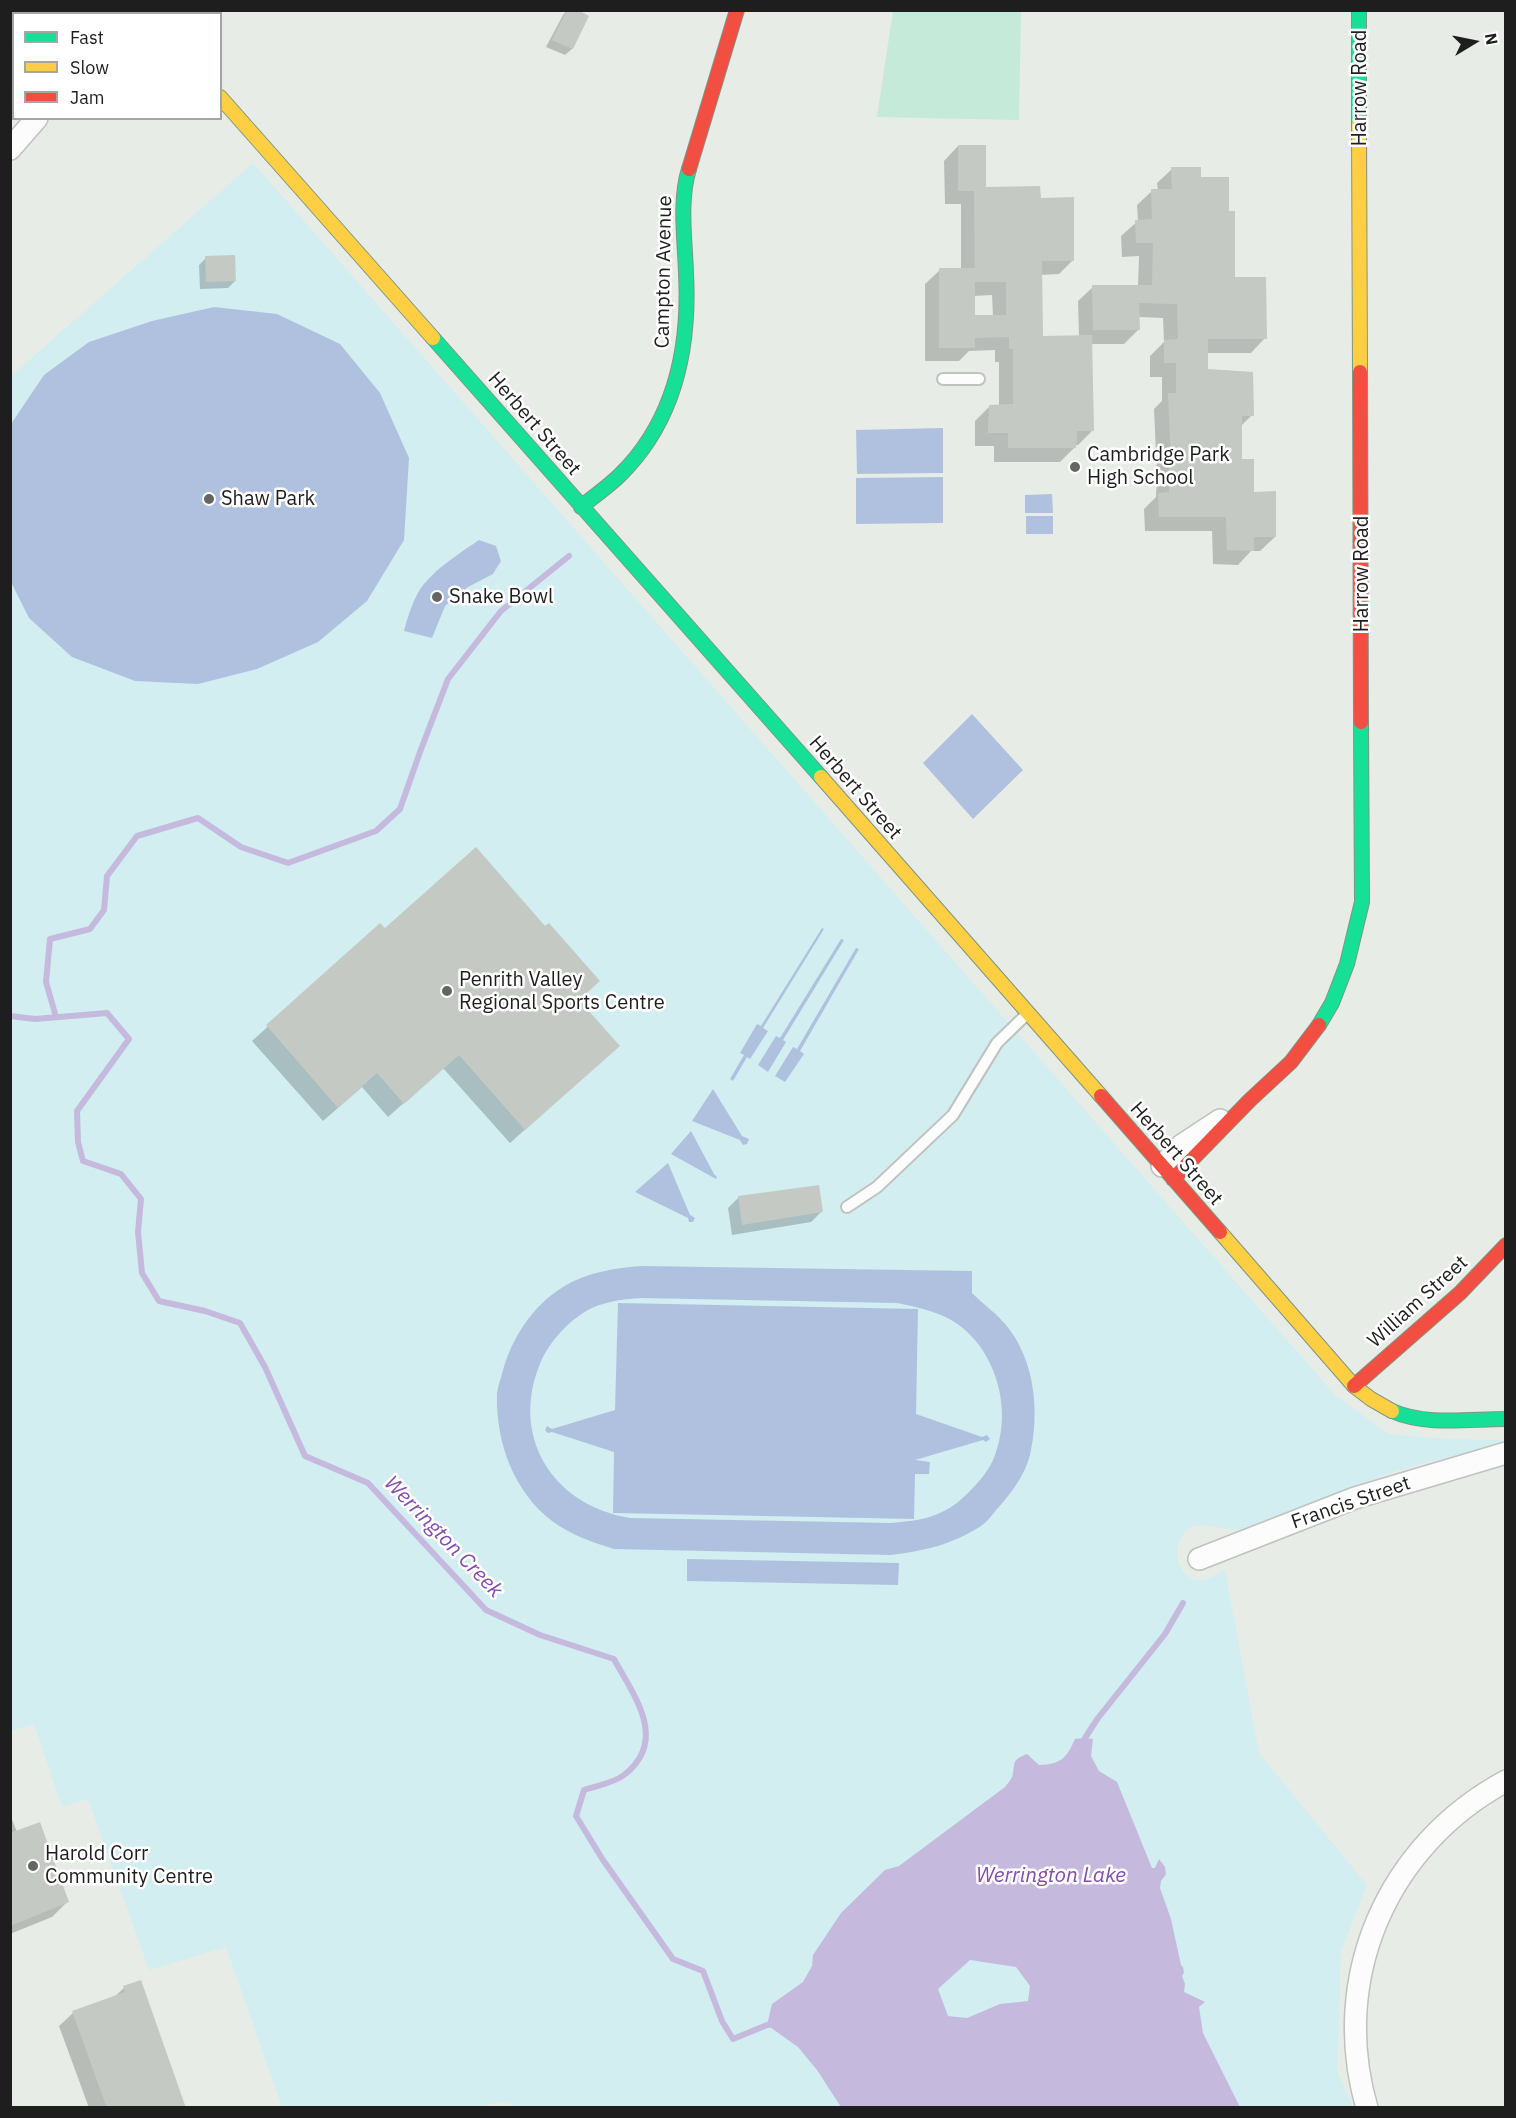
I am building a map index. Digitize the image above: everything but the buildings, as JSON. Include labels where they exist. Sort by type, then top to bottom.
[{"type":"street","name":"Campton Avenue","points":[[581,507],[620,474],[643,448],[665,407],[679,372],[687,322],[685,203],[687,176],[737,10]]},
{"type":"street","name":"Harrow Road","points":[[1167,1172],[1186,1143],[1249,1101],[1297,1055],[1329,1011],[1351,958],[1362,902],[1359,10]]},
{"type":"street","name":"Herbert Street","points":[[222,99],[1029,1013],[1354,1386],[1376,1402],[1401,1414],[1427,1419],[1506,1419]]},
{"type":"street","points":[[10,149],[35,120]]},
{"type":"street","name":"William Street","points":[[1354,1386],[1460,1293],[1506,1245]]},
{"type":"street","name":"Francis Street","points":[[1199,1559],[1355,1498],[1506,1453]]},
{"type":"street","points":[[1367,2108],[1358,2062],[1357,1998],[1366,1951],[1378,1917],[1400,1875],[1425,1844],[1477,1799],[1506,1782]]},
{"type":"lane","points":[[943,379],[979,379]]},
{"type":"lane","points":[[847,1207],[877,1187],[953,1115],[997,1043],[1029,1013]]},
{"type":"green space","points":[[893,11],[1021,12],[1019,120],[877,117]]},
{"type":"shaded area","points":[[253,163],[1336,1396],[1389,1434],[1444,1439],[1505,1440],[1505,1443],[1394,1472],[1244,1531],[1198,1526],[1185,1532],[1180,1540],[1178,1558],[1186,1574],[1194,1579],[1204,1580],[1225,1570],[1259,1753],[1367,1885],[1341,1951],[1337,2071],[1353,2107],[518,2108],[500,2102],[483,2108],[282,2107],[226,1947],[149,1970],[88,1799],[62,1807],[34,1724],[11,1731],[10,377]]},
{"type":"shaded area","name":"Shaw Park","points":[[214,307],[277,314],[340,344],[380,393],[409,458],[404,540],[367,601],[318,642],[257,669],[198,684],[135,681],[72,657],[29,618],[11,582],[11,424],[44,375],[89,342],[152,321]]},
{"type":"shaded area","points":[[943,428],[943,473],[857,474],[856,430]]},
{"type":"shaded area","points":[[943,477],[943,523],[856,524],[856,478]]},
{"type":"shaded area","points":[[1052,494],[1053,513],[1025,513],[1025,495]]},
{"type":"shaded area","points":[[1026,516],[1053,516],[1053,534],[1026,534]]},
{"type":"shaded area","name":"Snake Bowl","points":[[479,540],[496,546],[501,561],[493,574],[468,587],[445,606],[432,638],[404,631],[414,600],[424,584],[443,566]]},
{"type":"shaded area","points":[[972,714],[1023,770],[973,819],[923,763]]},
{"type":"shaded area","points":[[822,928],[824,929],[763,1028],[768,1031],[750,1059],[747,1057],[733,1081],[730,1079],[744,1055],[740,1053],[757,1024],[761,1026]]},
{"type":"shaded area","points":[[841,939],[844,940],[783,1040],[786,1042],[768,1072],[758,1065],[776,1036],[780,1038]]},
{"type":"shaded area","points":[[856,948],[859,949],[800,1051],[804,1054],[785,1082],[775,1076],[793,1047],[797,1049]]},
{"type":"shaded area","points":[[713,1089],[742,1136],[749,1139],[747,1144],[743,1145],[740,1140],[692,1121]]},
{"type":"shaded area","points":[[691,1131],[717,1177],[716,1179],[671,1154]]},
{"type":"shaded area","points":[[668,1163],[690,1215],[695,1218],[693,1222],[689,1222],[688,1218],[635,1192]]},
{"type":"shaded area","points":[[642,1266],[972,1271],[972,1293],[1006,1325],[1016,1339],[1029,1370],[1033,1387],[1035,1421],[1030,1455],[1021,1477],[1007,1497],[981,1526],[959,1538],[937,1546],[890,1555],[614,1549],[567,1530],[552,1521],[527,1496],[510,1465],[500,1431],[497,1396],[499,1385],[511,1348],[524,1324],[552,1295],[582,1278],[611,1270]],"holes":[[[641,1298],[897,1303],[940,1315],[953,1321],[968,1333],[990,1363],[1001,1400],[1000,1437],[990,1465],[981,1479],[963,1497],[938,1514],[918,1520],[891,1523],[630,1518],[602,1511],[578,1498],[558,1482],[544,1462],[534,1439],[530,1414],[533,1387],[542,1359],[551,1344],[570,1323],[584,1312],[598,1306]]]},
{"type":"shaded area","points":[[618,1303],[918,1309],[916,1414],[982,1437],[987,1435],[990,1439],[986,1442],[983,1440],[915,1460],[930,1462],[929,1474],[915,1474],[914,1519],[613,1513],[614,1452],[552,1432],[548,1433],[545,1430],[547,1426],[552,1429],[615,1410]]},
{"type":"shaded area","points":[[687,1559],[899,1563],[898,1585],[687,1581]]},
{"type":"water","name":"Werrington Lake","points":[[1075,1739],[1093,1739],[1091,1756],[1099,1771],[1117,1782],[1152,1868],[1155,1868],[1159,1859],[1165,1867],[1166,1874],[1161,1881],[1160,1888],[1171,1919],[1183,1967],[1184,1992],[1205,2002],[1199,2007],[1203,2033],[1240,2107],[841,2107],[817,2070],[798,2047],[767,2025],[772,2004],[803,1982],[812,1966],[813,1955],[841,1913],[885,1870],[899,1866],[1005,1787],[1012,1777],[1017,1759],[1027,1754],[1039,1765],[1058,1762],[1069,1751]],"holes":[[[970,1960],[1016,1967],[1030,1986],[1028,2001],[1000,2004],[967,2018],[948,2016],[938,1989]]]},
{"type":"waterway","points":[[56,1017],[46,982],[50,939],[90,929],[104,910],[107,876],[137,836],[198,818],[241,847],[288,863],[376,831],[400,809],[448,679],[501,611],[569,556]]},
{"type":"waterway","name":"Werrington Creek","points":[[10,1016],[35,1019],[107,1013],[129,1039],[77,1111],[78,1142],[83,1161],[121,1174],[141,1199],[138,1232],[142,1273],[159,1301],[205,1311],[240,1323],[265,1367],[305,1456],[368,1483],[486,1610],[540,1635],[614,1659],[638,1703],[646,1733],[644,1747],[637,1761],[620,1778],[584,1790],[576,1816],[603,1860],[673,1959],[703,1971],[722,2021],[733,2039],[775,2024]]},
{"type":"waterway","points":[[1084,1744],[1085,1738],[1098,1718],[1165,1634],[1183,1603]]},
{"type":"traffic: fast","points":[[1359,10],[1359,124]]},
{"type":"traffic: fast","points":[[581,507],[615,479],[639,454],[654,431],[675,382],[681,356],[687,301],[683,207],[689,169]]},
{"type":"traffic: fast","points":[[433,338],[821,777]]},
{"type":"traffic: fast","points":[[1319,1025],[1332,1003],[1347,964],[1362,902],[1361,722]]},
{"type":"traffic: fast","points":[[1392,1411],[1405,1416],[1433,1420],[1506,1419]]},
{"type":"traffic: slow","points":[[222,99],[433,338]]},
{"type":"traffic: slow","points":[[1359,124],[1360,372]]},
{"type":"traffic: slow","points":[[821,777],[1101,1096]]},
{"type":"traffic: slow","points":[[1220,1232],[1354,1386],[1392,1411]]},
{"type":"traffic: jam","points":[[689,169],[737,10]]},
{"type":"traffic: jam","points":[[1360,372],[1361,722]]},
{"type":"traffic: jam","points":[[1173,1179],[1250,1100],[1291,1062],[1319,1025]]},
{"type":"traffic: jam","points":[[1101,1096],[1220,1232]]},
{"type":"traffic: jam","points":[[1354,1386],[1460,1293],[1506,1245]]},
{"type":"place","name":"Cambridge Park High School","points":[[1075,467]]},
{"type":"place","name":"Shaw Park","points":[[209,499]]},
{"type":"place","name":"Snake Bowl","points":[[437,597]]},
{"type":"place","name":"Penrith Valley Regional Sports Centre","points":[[447,991]]},
{"type":"place","name":"Harold Corr Community Centre","points":[[33,1866]]}]
